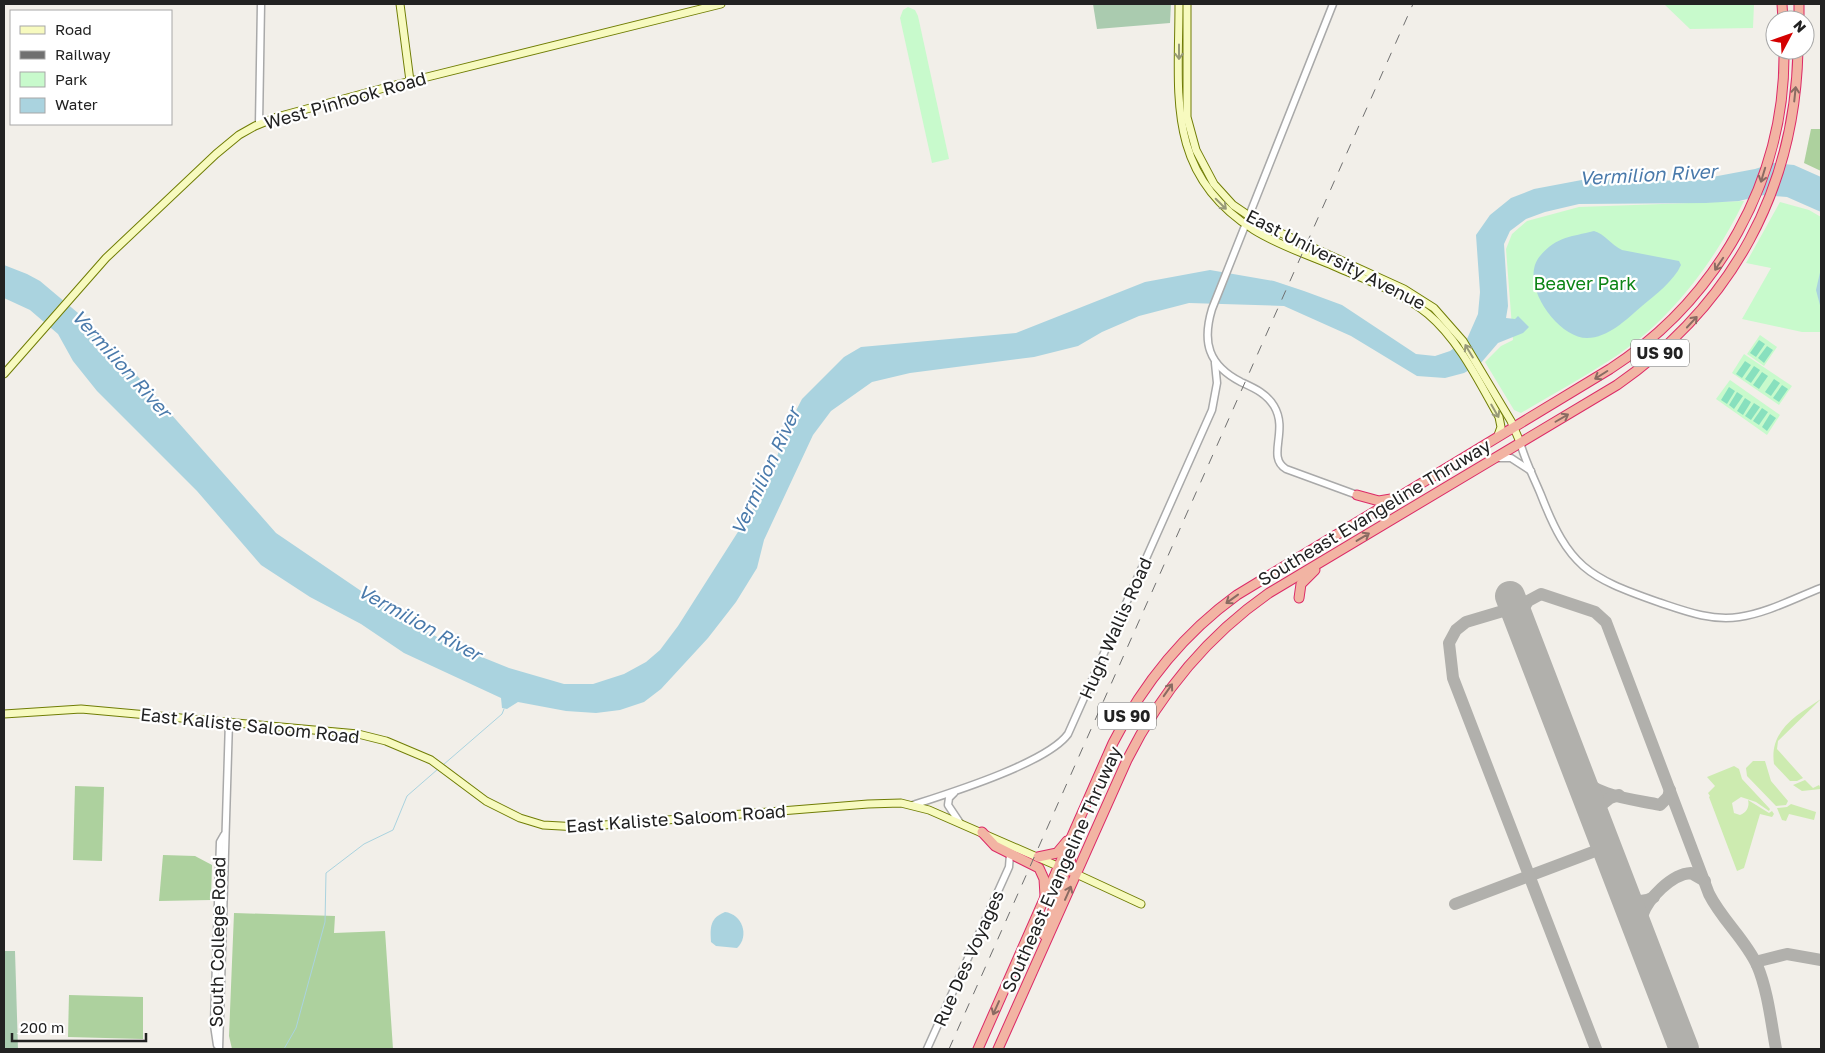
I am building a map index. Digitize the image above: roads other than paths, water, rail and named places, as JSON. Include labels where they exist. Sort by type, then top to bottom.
[{"type":"highway","name":"US 90","points":[[1514,428],[1618,364],[1651,339],[1698,291],[1727,252],[1760,184],[1776,128],[1782,94],[1784,60]]},
{"type":"highway","name":"Southeast Evangeline Thruway","points":[[998,1049],[1034,968],[1068,870],[1152,714],[1174,682],[1198,653],[1255,603],[1617,385],[1670,344],[1704,308],[1727,279],[1759,222],[1772,191],[1789,138],[1795,98],[1797,60]]},
{"type":"highway","name":"Southeast Evangeline Thruway","points":[[1407,491],[1514,428]]},
{"type":"highway","name":"US 90","points":[[978,1049],[1045,900],[1068,870],[1073,836],[1127,716],[1165,661],[1226,603],[1407,491]]},
{"type":"highway","points":[[1358,495],[1384,501],[1407,491]]},
{"type":"highway","points":[[1358,495],[1368,504],[1368,511],[1363,518]]},
{"type":"highway","points":[[1300,557],[1286,570],[1289,581],[1299,598],[1298,591],[1302,582],[1337,552]]},
{"type":"highway","points":[[1300,557],[1296,570],[1304,572]]},
{"type":"highway","points":[[1038,857],[1057,853],[1065,845],[1083,812]]},
{"type":"highway","points":[[982,832],[995,846],[1039,868],[1042,873],[1045,900]]},
{"type":"highway","points":[[1034,968],[1049,918],[1068,870]]},
{"type":"main road","points":[[400,4],[410,81]]},
{"type":"main road","name":"West Pinhook Road","points":[[4,374],[106,258],[230,142],[259,124],[410,81],[721,4]]},
{"type":"main road","name":"East University Avenue","points":[[1179,4],[1178,109],[1181,128],[1189,154],[1200,178],[1225,208],[1247,221],[1273,231],[1425,302],[1449,323],[1463,341],[1514,428],[1520,442]]},
{"type":"main road","name":"East University Avenue","points":[[1187,4],[1186,106],[1189,126],[1196,150],[1209,176],[1247,221]]},
{"type":"main road","points":[[1181,128],[1189,126]]},
{"type":"main road","name":"East University Avenue","points":[[1379,282],[1413,303],[1442,328],[1479,384],[1500,422],[1500,432],[1496,439]]},
{"type":"main road","name":"East Kaliste Saloom Road","points":[[4,714],[82,709],[358,734],[393,744],[431,760],[486,801],[506,812],[536,823],[555,827],[579,827],[872,804],[913,805],[982,832],[1142,904]]},
{"type":"street","points":[[259,124],[261,4]]},
{"type":"street","points":[[1333,4],[1212,309],[1206,334],[1215,362],[1230,376],[1261,392],[1276,408],[1281,431],[1276,457],[1282,467],[1358,495]]},
{"type":"street","name":"Hugh Wallis Road","points":[[913,805],[956,792],[1046,754],[1055,748],[1068,734],[1212,410],[1217,385],[1215,362]]},
{"type":"street","points":[[1217,385],[1223,378],[1230,376]]},
{"type":"street","points":[[1520,442],[1554,528],[1568,552],[1595,576],[1624,590],[1690,613],[1715,618],[1752,614],[1821,588]]},
{"type":"street","points":[[1494,458],[1512,458],[1532,472]]},
{"type":"street","name":"South College Road","points":[[219,1049],[214,1025],[220,842],[224,836],[230,722]]},
{"type":"street","points":[[956,792],[949,798],[948,805],[960,823]]},
{"type":"street","points":[[1009,867],[1010,854]]},
{"type":"street","points":[[1009,867],[1019,858]]},
{"type":"street","name":"Rue Des Voyages","points":[[927,1049],[1009,867]]},
{"type":"water","name":"Vermilion River","points":[[1774,163],[1794,165],[1821,177],[1821,212],[1787,197],[1764,195],[1739,201],[1706,203],[1579,204],[1545,212],[1526,219],[1510,231],[1504,244],[1508,306],[1506,318],[1515,319],[1518,316],[1529,327],[1523,333],[1498,343],[1480,364],[1464,373],[1445,378],[1417,376],[1351,336],[1284,306],[1189,303],[1139,316],[1102,332],[1078,346],[1034,357],[910,373],[872,382],[831,411],[813,435],[764,540],[757,568],[736,602],[708,638],[661,689],[644,702],[620,710],[596,713],[566,711],[518,702],[507,709],[502,708],[501,698],[404,653],[361,624],[310,597],[261,565],[197,491],[97,391],[73,361],[58,334],[30,310],[4,298],[4,265],[40,281],[78,313],[117,353],[276,533],[367,595],[447,643],[509,668],[564,684],[593,684],[624,674],[646,662],[660,650],[678,626],[757,502],[774,467],[784,434],[802,399],[844,357],[861,347],[1016,333],[1145,282],[1210,270],[1274,281],[1342,305],[1416,354],[1435,356],[1450,351],[1467,339],[1478,314],[1480,292],[1476,235],[1490,215],[1511,198],[1534,189],[1587,179],[1691,181],[1755,169]]},
{"type":"water","points":[[1594,231],[1622,250],[1679,261],[1681,265],[1674,277],[1664,287],[1624,322],[1602,335],[1587,338],[1575,336],[1564,329],[1544,307],[1537,293],[1534,267],[1540,256],[1552,244],[1565,238]]},
{"type":"water","points":[[1821,268],[1821,309],[1816,290]]},
{"type":"water","points":[[725,912],[736,917],[742,926],[743,938],[737,948],[716,946],[711,942],[712,924],[716,917]]},
{"type":"waterway","points":[[443,765],[502,714],[504,709]]},
{"type":"waterway","points":[[284,1049],[296,1028],[325,922],[326,873],[364,844],[393,830],[407,796],[438,769]]},
{"type":"railway","points":[[949,1049],[1413,4]]},
{"type":"park label","name":"Beaver Park","points":[[1585,283]]}]
